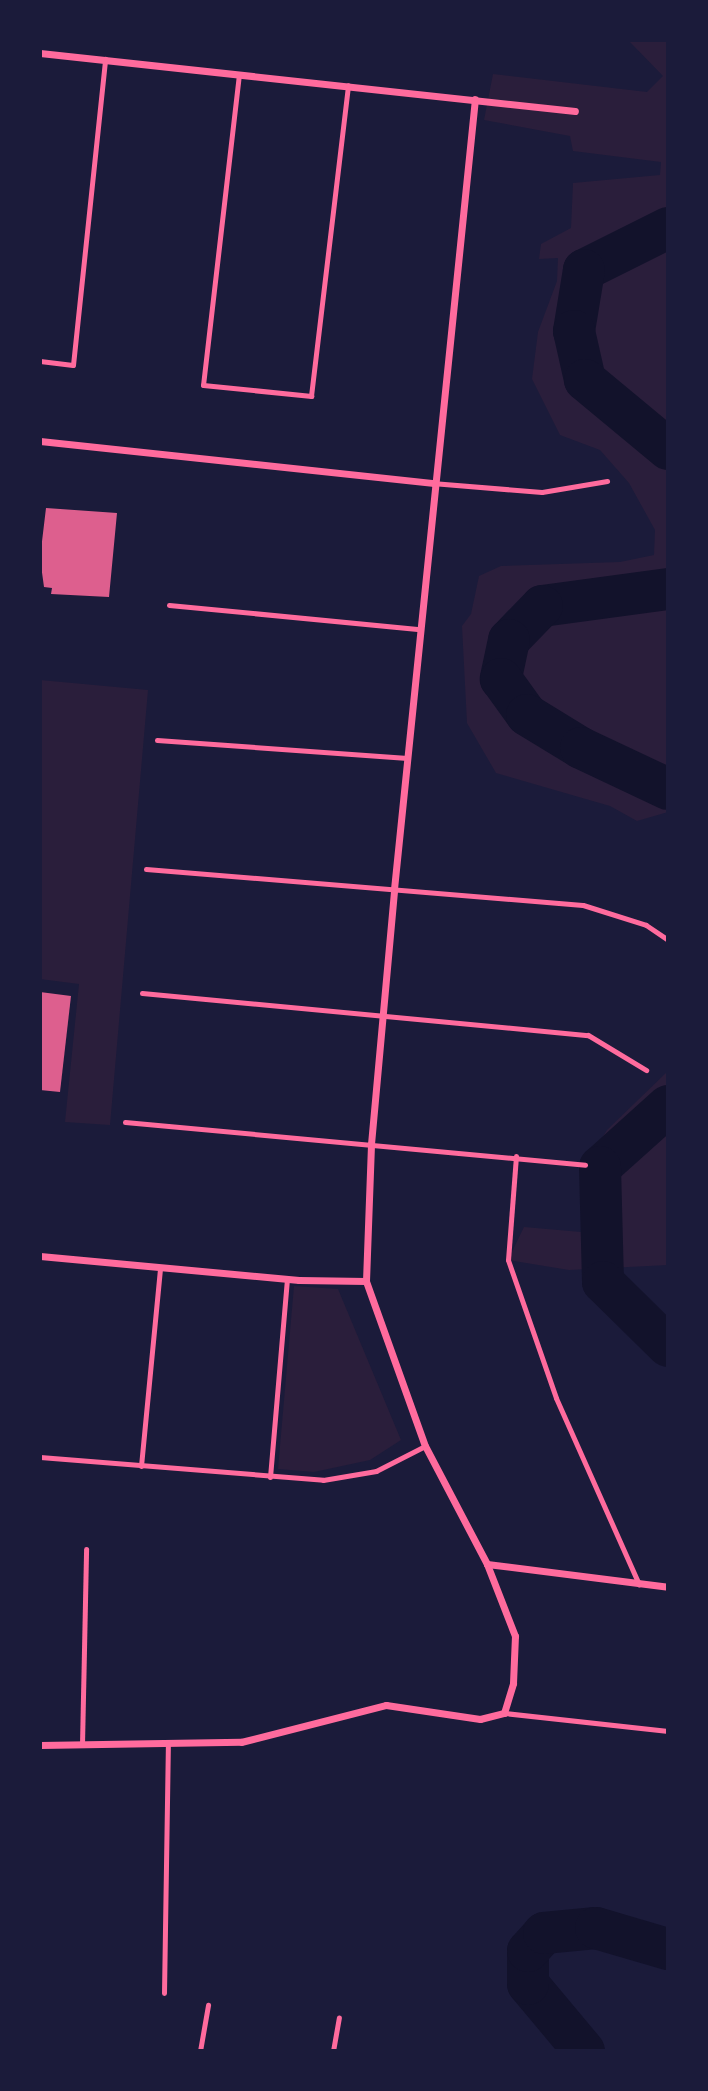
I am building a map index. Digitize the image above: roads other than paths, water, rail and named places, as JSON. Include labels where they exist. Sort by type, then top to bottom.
[{"type":"street","points":[[40,53],[575,111]]},
{"type":"street","points":[[40,1745],[241,1742],[386,1705],[480,1719],[504,1713],[513,1683],[514,1636],[487,1564],[425,1446],[366,1281],[371,1144],[394,889],[432,483],[475,99]]},
{"type":"street","points":[[40,441],[432,483]]},
{"type":"street","points":[[40,1256],[287,1279],[366,1281]]},
{"type":"street","points":[[487,1564],[668,1587]]},
{"type":"lane","points":[[40,361],[73,365],[105,59]]},
{"type":"lane","points":[[239,74],[203,385],[297,395],[311,396],[348,85]]},
{"type":"lane","points":[[432,483],[542,492],[607,481]]},
{"type":"lane","points":[[169,605],[420,629]]},
{"type":"lane","points":[[158,740],[407,758]]},
{"type":"lane","points":[[146,869],[583,905],[646,925],[668,940]]},
{"type":"lane","points":[[142,993],[384,1013],[588,1035],[646,1070]]},
{"type":"lane","points":[[125,1122],[516,1156],[585,1165]]},
{"type":"lane","points":[[516,1156],[508,1260],[556,1398],[639,1584]]},
{"type":"lane","points":[[141,1466],[160,1267]]},
{"type":"lane","points":[[270,1477],[287,1279]]},
{"type":"lane","points":[[40,1457],[323,1480],[376,1471],[425,1446]]},
{"type":"lane","points":[[82,1745],[86,1549]]},
{"type":"lane","points":[[504,1713],[668,1731]]},
{"type":"lane","points":[[164,1993],[168,1743]]},
{"type":"lane","points":[[200,2051],[208,2004]]},
{"type":"lane","points":[[333,2051],[339,2018]]},
{"type":"waterway","points":[[668,228],[584,270],[574,331],[585,380],[668,449]]},
{"type":"waterway","points":[[668,589],[542,606],[509,640],[501,679],[527,715],[581,748],[668,789]]},
{"type":"waterway","points":[[668,1106],[600,1167],[603,1282],[668,1346]]},
{"type":"waterway","points":[[584,2051],[528,1984],[528,1951],[544,1933],[596,1928],[668,1949]]}]
